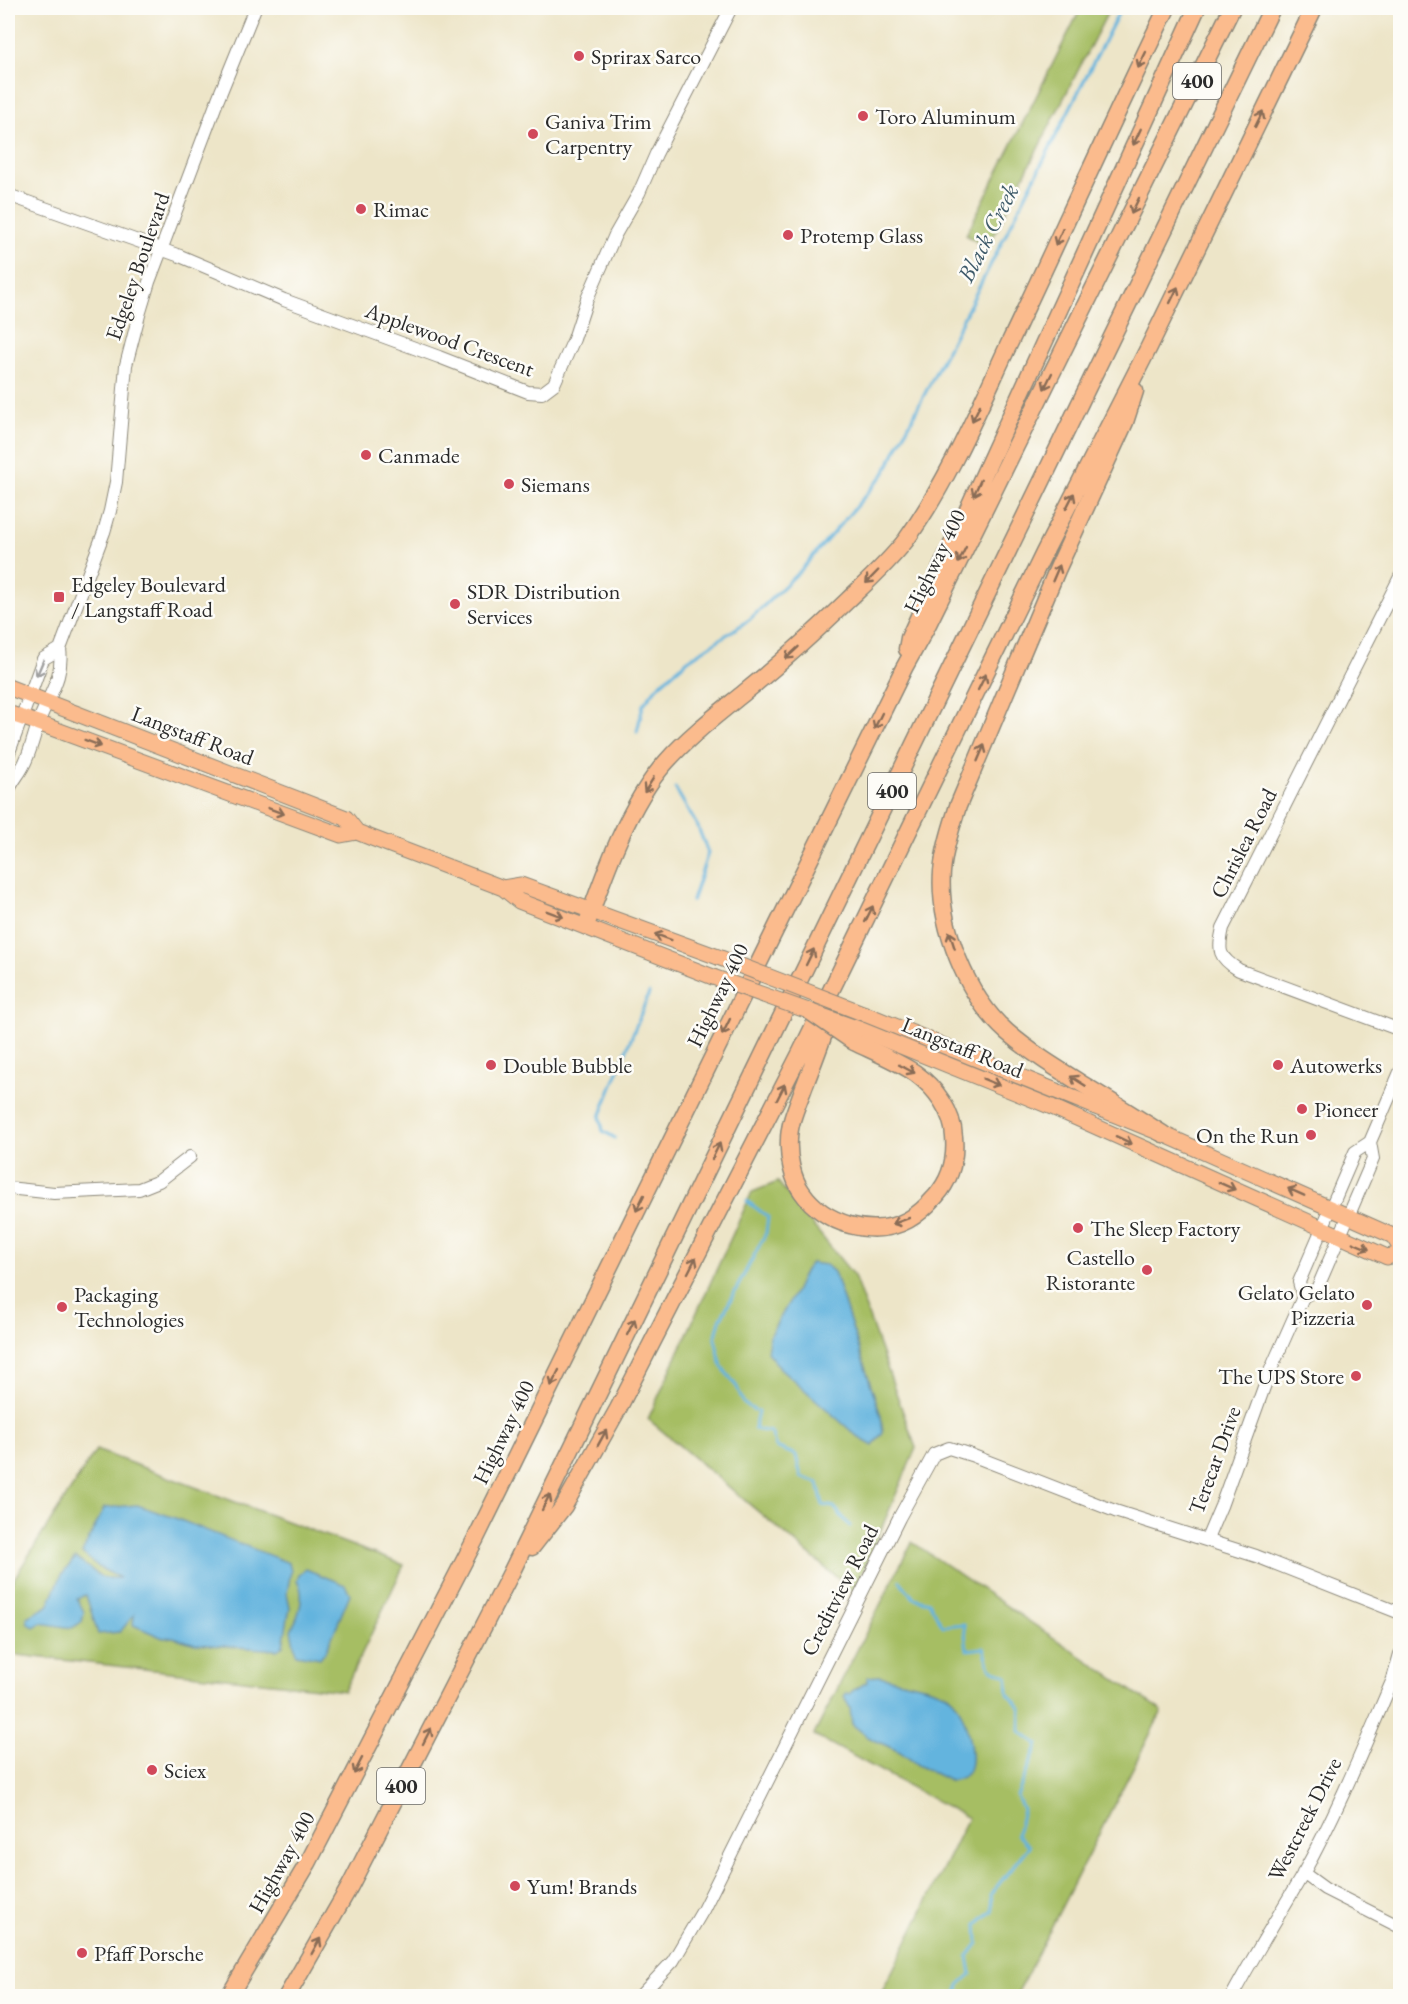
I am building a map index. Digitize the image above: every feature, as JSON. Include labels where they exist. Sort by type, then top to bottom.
[{"type":"highway","points":[[588,918],[614,851],[651,781],[665,762],[690,737],[786,659],[874,576],[904,542],[932,502],[1167,8]]},
{"type":"highway","points":[[904,668],[909,638],[1197,8]]},
{"type":"highway","name":"Highway 400","points":[[229,1996],[308,1863],[471,1548],[1232,8]]},
{"type":"highway","name":"400","points":[[288,1996],[350,1886],[511,1573],[1272,8]]},
{"type":"highway","points":[[511,1573],[564,1506],[618,1409],[834,985],[1045,551],[1149,347],[1314,8]]},
{"type":"highway","points":[[1149,347],[1125,422],[1057,570],[958,806],[948,838],[942,872],[942,899],[949,932],[962,967],[983,1006],[1005,1031],[1053,1066],[1163,1134]]},
{"type":"highway","points":[[809,1011],[857,1036],[916,1074],[937,1093],[952,1118],[955,1150],[952,1168],[943,1188],[927,1206],[907,1221],[882,1227],[857,1227],[835,1220],[818,1209],[802,1191],[793,1169],[789,1154],[789,1137],[794,1113],[833,1010],[834,985]]},
{"type":"main road","name":"Langstaff Road","points":[[8,687],[346,818],[357,832],[503,888],[521,885],[713,976],[809,1011]]},
{"type":"main road","name":"Langstaff Road","points":[[14,716],[341,835],[357,832]]},
{"type":"main road","name":"Langstaff Road","points":[[588,918],[718,957],[1163,1134],[1349,1215],[1393,1236],[1401,1247]]},
{"type":"main road","name":"Langstaff Road","points":[[857,1036],[1052,1107],[1387,1257],[1401,1254]]},
{"type":"street","name":"Edgeley Boulevard","points":[[9,782],[23,767],[48,702],[62,664],[60,649],[110,511],[116,482],[126,365],[138,315],[218,99],[255,8]]},
{"type":"street","name":"Applewood Crescent","points":[[8,195],[162,250],[284,300],[528,392],[542,393],[554,384],[563,367],[587,299],[615,235],[639,193],[656,154],[732,8]]},
{"type":"street","name":"Chrislea Road","points":[[1401,577],[1223,928],[1220,943],[1220,953],[1227,963],[1239,970],[1401,1030]]},
{"type":"street","name":"Edgeley Boulevard","points":[[8,754],[14,716],[29,695],[42,659],[60,649]]},
{"type":"street","points":[[1370,1142],[1401,1072]]},
{"type":"street","name":"Terecar Drive","points":[[1207,1539],[1268,1376],[1303,1297],[1317,1289],[1373,1159],[1370,1142],[1355,1152],[1299,1282],[1303,1297]]},
{"type":"street","points":[[8,1188],[54,1193],[138,1189],[159,1181],[190,1157]]},
{"type":"street","name":"Creditview Road","points":[[640,1996],[673,1961],[703,1910],[899,1518],[934,1454],[949,1448],[1115,1511],[1207,1539]]},
{"type":"street","points":[[1207,1539],[1401,1613]]},
{"type":"street","name":"Westcreek Drive","points":[[1232,1996],[1303,1873],[1329,1822],[1393,1679],[1401,1654]]},
{"type":"street","points":[[1303,1873],[1325,1889],[1401,1926]]},
{"type":"green space","points":[[1081,8],[1110,8],[987,248],[966,235]]},
{"type":"green space","points":[[778,1182],[854,1276],[916,1448],[854,1592],[648,1419],[752,1192]]},
{"type":"green space","points":[[96,1450],[404,1565],[344,1691],[8,1654],[8,1588]]},
{"type":"green space","points":[[912,1542],[1162,1711],[1016,1996],[880,1996],[968,1818],[814,1735]]},
{"type":"water","points":[[811,1263],[826,1265],[834,1272],[881,1416],[883,1432],[873,1446],[859,1438],[780,1368],[767,1352],[770,1335]]},
{"type":"water","points":[[137,1505],[289,1563],[291,1571],[287,1593],[290,1607],[283,1646],[277,1650],[195,1644],[173,1637],[163,1638],[133,1625],[134,1615],[120,1632],[98,1634],[86,1595],[77,1598],[84,1612],[82,1622],[72,1628],[41,1623],[34,1627],[28,1624],[27,1617],[48,1606],[61,1576],[75,1558],[103,1578],[120,1578],[100,1568],[82,1553],[104,1508]]},
{"type":"water","points":[[306,1569],[345,1585],[350,1594],[327,1649],[320,1658],[296,1654],[291,1630],[297,1618],[301,1599],[297,1580],[299,1574]]},
{"type":"water","points":[[879,1676],[927,1687],[951,1697],[960,1711],[968,1732],[971,1763],[966,1775],[950,1781],[919,1766],[900,1752],[868,1737],[852,1724],[850,1708],[844,1697],[846,1693],[850,1694],[867,1682],[867,1677]]},
{"type":"waterway","name":"Black Creek","points":[[637,732],[643,705],[657,687],[688,660],[749,620],[801,570],[884,474],[1121,8]]},
{"type":"waterway","points":[[675,788],[698,827],[708,853],[692,901]]},
{"type":"waterway","points":[[615,1138],[603,1131],[600,1117],[649,993]]},
{"type":"waterway","points":[[747,1201],[768,1217],[766,1233],[720,1320],[715,1339],[722,1367],[737,1387],[744,1404],[758,1412],[754,1429],[771,1432],[776,1447],[796,1455],[801,1477],[818,1483],[823,1505],[834,1507],[850,1526]]},
{"type":"waterway","points":[[900,1581],[914,1598],[929,1602],[943,1626],[964,1624],[967,1650],[984,1648],[990,1668],[1007,1676],[1008,1694],[1021,1708],[1020,1731],[1038,1744],[1017,1796],[1023,1810],[1017,1834],[1029,1846],[991,1894],[992,1911],[977,1924],[978,1943],[968,1956],[971,1974],[959,1985],[957,1996]]},
{"type":"place","name":"Sprirax Sarco","points":[[579,56]]},
{"type":"place","name":"Toro Aluminum","points":[[863,116]]},
{"type":"place","name":"Ganiva Trim Carpentry","points":[[533,134]]},
{"type":"place","name":"Rimac","points":[[361,209]]},
{"type":"place","name":"Protemp Glass","points":[[788,235]]},
{"type":"place","name":"Canmade","points":[[366,455]]},
{"type":"place","name":"Siemans","points":[[509,484]]},
{"type":"place","name":"Edgeley Boulevard / Langstaff Road","points":[[59,597]]},
{"type":"place","name":"SDR Distribution Services","points":[[455,604]]},
{"type":"place","name":"Double Bubble","points":[[491,1065]]},
{"type":"place","name":"Autowerks","points":[[1278,1065]]},
{"type":"place","name":"Pioneer","points":[[1302,1109]]},
{"type":"place","name":"On the Run","points":[[1311,1135]]},
{"type":"place","name":"The Sleep Factory","points":[[1078,1228]]},
{"type":"place","name":"Castello Ristorante","points":[[1147,1270]]},
{"type":"place","name":"Gelato Gelato Pizzeria","points":[[1367,1305]]},
{"type":"place","name":"Packaging Technologies","points":[[62,1307]]},
{"type":"place","name":"The UPS Store","points":[[1356,1376]]},
{"type":"place","name":"Sciex","points":[[152,1770]]},
{"type":"place","name":"Yum! Brands","points":[[515,1886]]},
{"type":"place","name":"Pfaff Porsche","points":[[82,1953]]}]
